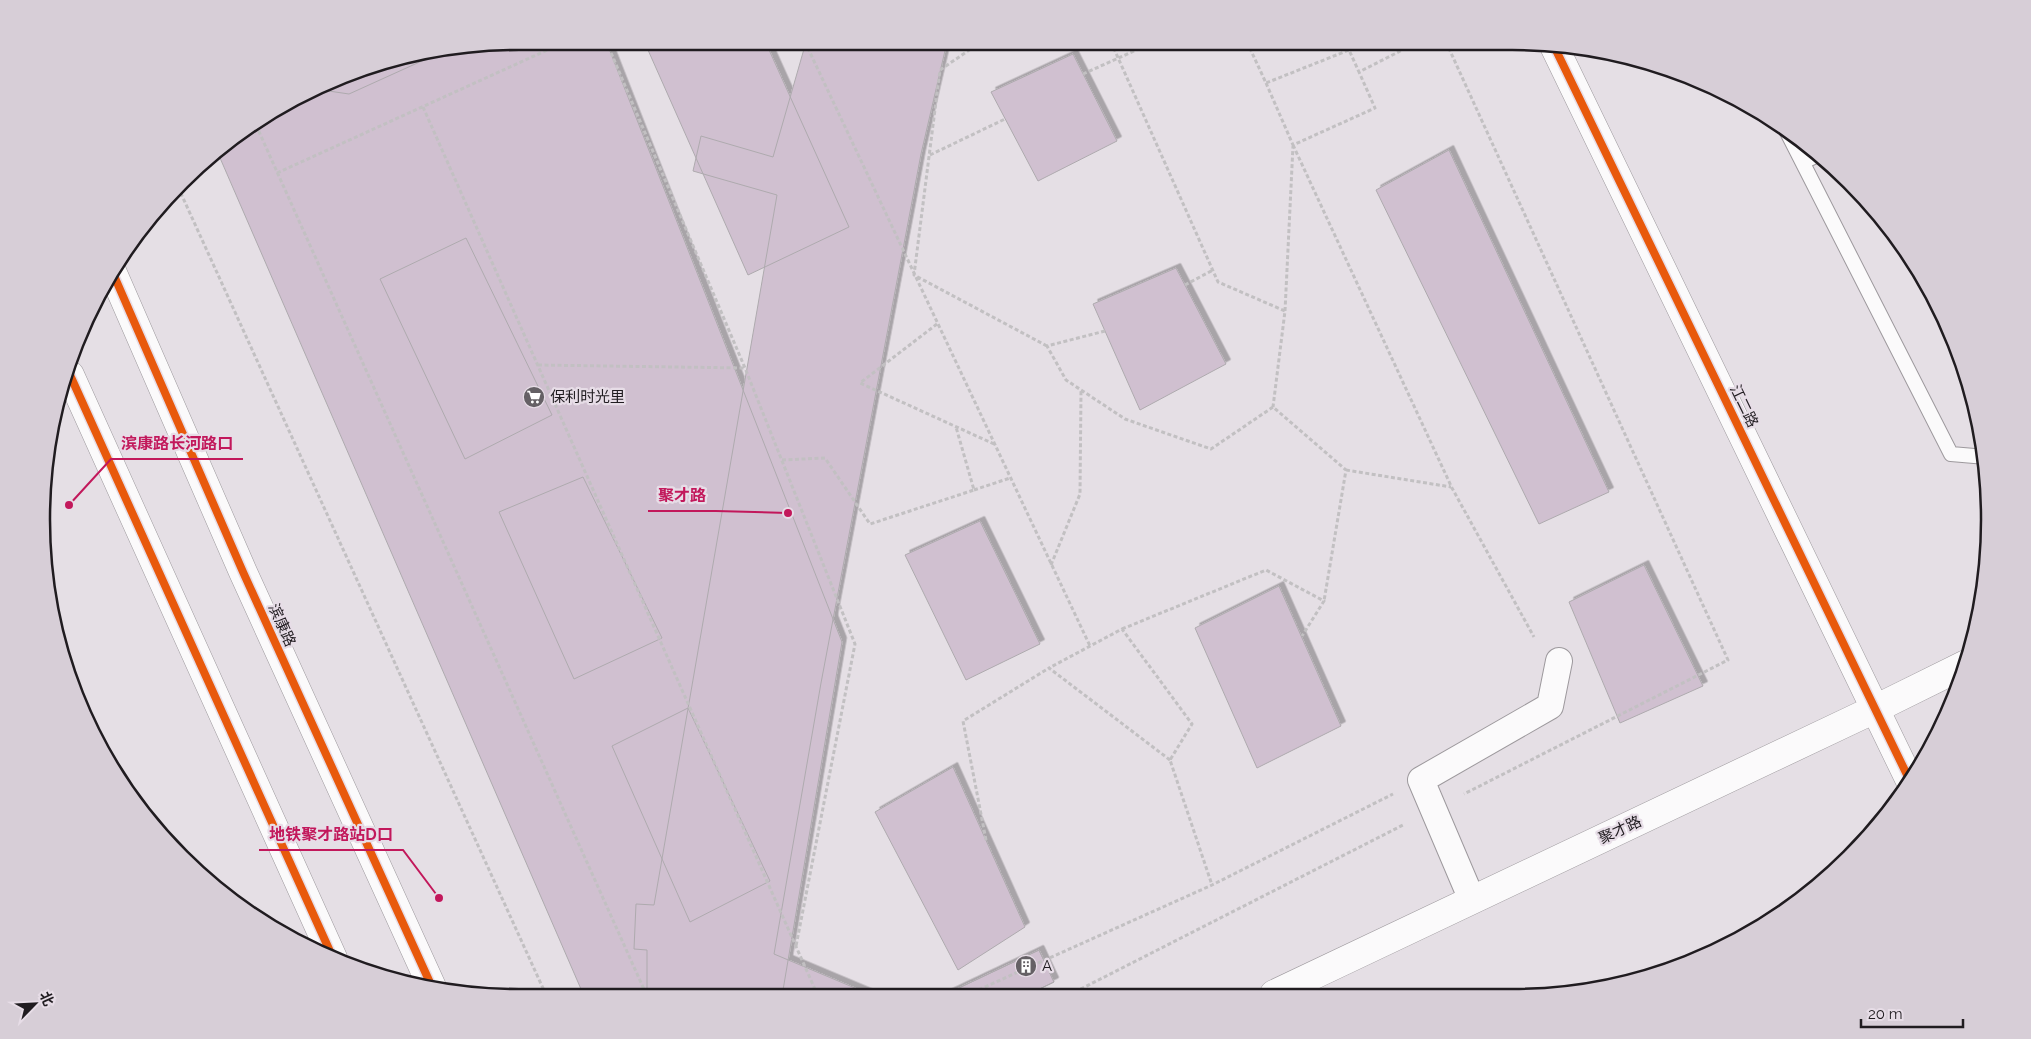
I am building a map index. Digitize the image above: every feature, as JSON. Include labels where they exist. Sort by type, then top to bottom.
[{"type":"street","name":"江二路","points":[[1558,53],[1906,773]]},
{"type":"street","name":"滨康路","points":[[116,280],[243,572],[428,980]]},
{"type":"street","points":[[72,379],[329,948]]},
{"type":"street","points":[[1472,900],[1421,780],[1550,706],[1559,661]]},
{"type":"street","name":"聚才路","points":[[1310,987],[1472,900],[1956,669]]},
{"type":"lane","points":[[1794,145],[1951,454],[1977,456]]},
{"type":"lane","points":[[1803,162],[1811,158]]},
{"type":"path","points":[[277,173],[548,50]]},
{"type":"path","points":[[610,50],[745,368],[855,644],[796,946]]},
{"type":"path","points":[[809,50],[1090,646]]},
{"type":"path","points":[[914,275],[940,70],[969,50]]},
{"type":"path","points":[[1114,50],[1218,282],[1285,311]]},
{"type":"path","points":[[1083,74],[1136,50]]},
{"type":"path","points":[[1251,50],[1452,488],[1534,636]]},
{"type":"path","points":[[1266,83],[1349,50],[1375,108],[1293,145]]},
{"type":"path","points":[[1359,72],[1402,50]]},
{"type":"path","points":[[1450,50],[1728,660],[1461,796]]},
{"type":"path","points":[[423,107],[815,989]]},
{"type":"path","points":[[929,155],[1005,119]]},
{"type":"path","points":[[258,130],[643,989]]},
{"type":"path","points":[[914,275],[1048,346],[1066,380],[1125,419],[1212,449],[1273,407],[1285,311],[1293,145]]},
{"type":"path","points":[[182,195],[543,989]]},
{"type":"path","points":[[1185,285],[1213,270]]},
{"type":"path","points":[[938,324],[860,383],[994,444]]},
{"type":"path","points":[[1048,346],[1105,331]]},
{"type":"path","points":[[538,366],[745,368]]},
{"type":"path","points":[[1051,565],[1080,494],[1081,390]]},
{"type":"path","points":[[1273,407],[1346,470],[1452,488]]},
{"type":"path","points":[[956,426],[974,490]]},
{"type":"path","points":[[782,460],[825,458],[870,524],[1010,478]]},
{"type":"path","points":[[1302,636],[1324,601],[1346,470]]},
{"type":"path","points":[[986,840],[963,721],[1049,668],[1122,629],[1266,570],[1324,601]]},
{"type":"path","points":[[1122,629],[1192,724],[1170,760]]},
{"type":"path","points":[[1049,668],[1170,760],[1212,884]]},
{"type":"path","points":[[980,989],[1212,884],[1421,780]]},
{"type":"path","points":[[1082,989],[1408,823]]},
{"type":"building","name":"保利时光里","points":[[520,50],[610,50],[842,642],[783,989],[581,989],[220,158],[259,129],[312,98],[369,75],[398,66],[458,54]]},
{"type":"building","points":[[648,50],[769,50],[849,227],[748,275]]},
{"type":"building","points":[[804,50],[945,50],[921,154],[821,683],[774,954],[857,989],[647,989],[647,950],[634,949],[636,904],[654,905],[777,195],[693,171],[701,136],[773,157]]},
{"type":"building","points":[[1073,54],[1117,141],[1038,181],[991,92]]},
{"type":"building","points":[[424,60],[349,94],[328,91],[369,75]]},
{"type":"building","points":[[1449,150],[1609,492],[1539,524],[1376,190]]},
{"type":"building","points":[[466,238],[552,415],[465,459],[380,279]]},
{"type":"building","points":[[1176,268],[1226,364],[1140,410],[1093,304]]},
{"type":"building","points":[[583,477],[662,638],[574,679],[499,512]]},
{"type":"building","points":[[980,521],[1040,644],[966,680],[905,555]]},
{"type":"building","points":[[1644,565],[1703,686],[1620,723],[1569,602]]},
{"type":"building","points":[[1279,586],[1341,726],[1257,768],[1195,628]]},
{"type":"building","points":[[688,708],[770,881],[690,922],[612,746]]},
{"type":"building","points":[[953,767],[1025,927],[958,970],[875,812]]},
{"type":"building","name":"A","points":[[1039,950],[1054,982],[1039,989],[957,989]]},
{"type":"building","name":"A","points":[[1039,950],[1054,982],[1039,989],[957,989]]},
{"type":"cycle path","points":[[1557,52],[1906,773]]},
{"type":"cycle path","points":[[116,280],[243,572],[429,980]]},
{"type":"cycle path","points":[[72,379],[329,948]]},
{"type":"place","name":"保利时光里","points":[[534,397]]},
{"type":"place","name":"滨康路长河路口","points":[[69,505]]},
{"type":"place","name":"聚才路","points":[[788,513]]},
{"type":"place","name":"地铁聚才路站D口","points":[[439,898]]},
{"type":"place","name":"A","points":[[1026,966]]}]
